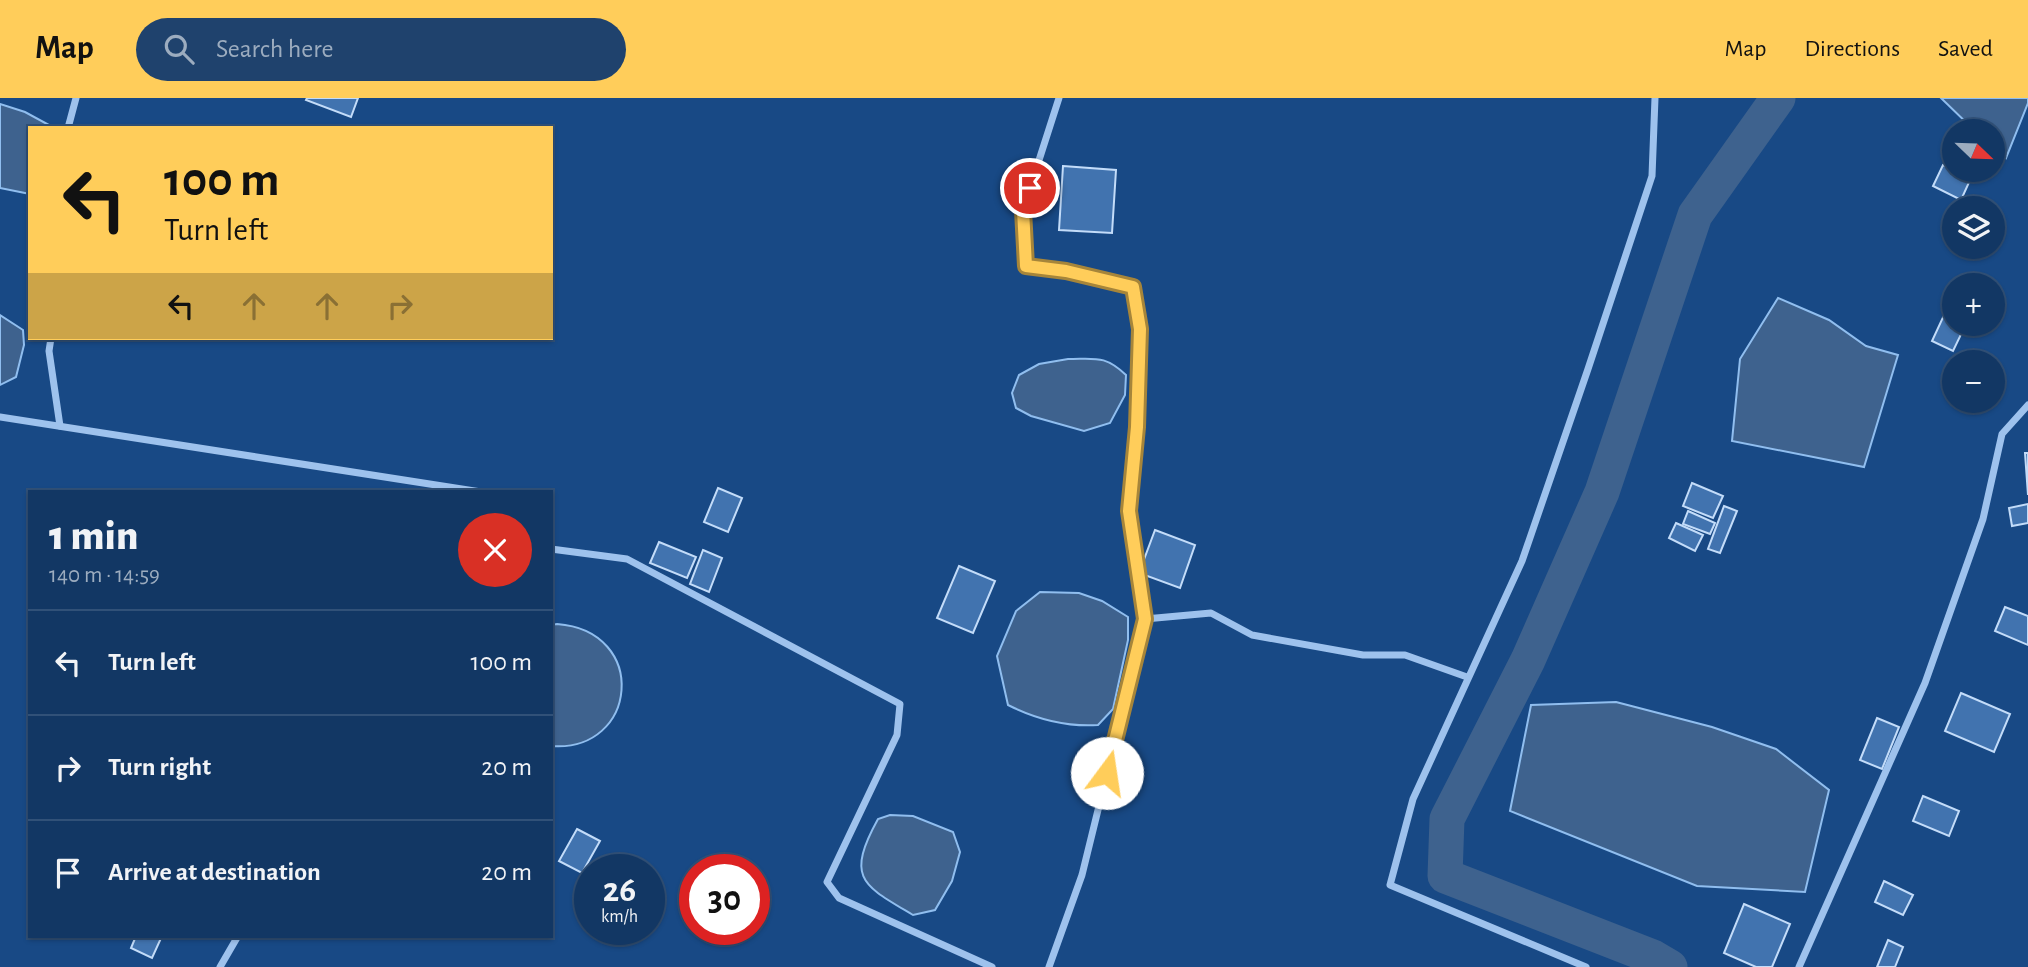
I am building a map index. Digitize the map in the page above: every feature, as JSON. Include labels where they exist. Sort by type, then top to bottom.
[{"type":"street","points":[[69,126],[76,98]]},
{"type":"street","points":[[1049,967],[1082,875],[1145,619],[1129,511],[1137,427],[1140,329],[1133,287],[1066,271],[1026,266],[1023,210],[1059,98]]},
{"type":"street","points":[[1586,967],[1390,886],[1413,799],[1522,561],[1652,176],[1655,98]]},
{"type":"street","points":[[51,340],[49,351],[60,426]]},
{"type":"street","points":[[1799,967],[1925,683],[1983,519],[2002,434],[2028,405]]},
{"type":"street","points":[[0,417],[468,490]]},
{"type":"street","points":[[553,549],[627,559],[900,704],[897,735],[827,882],[839,898],[992,967]]},
{"type":"street","points":[[1145,619],[1211,613],[1252,635],[1363,655],[1405,654],[1467,677]]},
{"type":"street","points":[[220,967],[237,938]]},
{"type":"water","points":[[1941,98],[2028,98],[2006,158],[2006,119],[1963,119]]},
{"type":"water","points":[[0,104],[25,112],[49,126],[28,126],[28,194],[0,188]]},
{"type":"water","points":[[1778,298],[1829,320],[1866,346],[1898,355],[1864,467],[1732,441],[1740,359]]},
{"type":"water","points":[[0,315],[23,330],[24,345],[16,377],[0,385]]},
{"type":"water","points":[[1068,359],[1106,361],[1126,375],[1125,395],[1110,423],[1084,431],[1031,416],[1016,408],[1012,393],[1019,375],[1039,364]]},
{"type":"water","points":[[1040,592],[1079,593],[1102,601],[1128,617],[1128,640],[1113,709],[1098,725],[1052,721],[1008,705],[997,656],[1016,611]]},
{"type":"water","points":[[553,625],[587,632],[608,647],[619,668],[622,690],[616,712],[602,731],[580,743],[553,746]]},
{"type":"water","points":[[1616,702],[1712,727],[1776,749],[1829,790],[1805,892],[1697,886],[1510,811],[1531,705]]},
{"type":"water","points":[[890,815],[913,816],[953,832],[960,852],[952,881],[935,910],[913,915],[882,896],[864,878],[861,868],[868,839],[878,819]]},
{"type":"building","points":[[358,98],[351,117],[306,100]]},
{"type":"building","points":[[1063,166],[1116,170],[1112,233],[1059,230]]},
{"type":"building","points":[[1942,167],[1942,182],[1969,182],[1963,196],[1953,196],[1933,186]]},
{"type":"building","points":[[1942,319],[1942,336],[1960,336],[1953,350],[1932,341]]},
{"type":"building","points":[[2025,453],[2028,453],[2028,495]]},
{"type":"building","points":[[1692,483],[1723,496],[1713,518],[1683,506]]},
{"type":"building","points":[[718,488],[742,498],[728,532],[704,522]]},
{"type":"building","points":[[2028,504],[2028,523],[2012,526],[2009,508]]},
{"type":"building","points":[[1724,506],[1737,511],[1720,553],[1708,549]]},
{"type":"building","points":[[1688,511],[1715,523],[1710,534],[1683,524]]},
{"type":"building","points":[[1676,523],[1703,535],[1695,551],[1669,538]]},
{"type":"building","points":[[1155,530],[1195,545],[1180,588],[1139,573]]},
{"type":"building","points":[[659,542],[696,557],[687,578],[650,563]]},
{"type":"building","points":[[703,550],[722,558],[709,592],[690,584]]},
{"type":"building","points":[[959,566],[995,581],[973,633],[937,618]]},
{"type":"building","points":[[2005,607],[2028,616],[2028,645],[1995,631]]},
{"type":"building","points":[[1961,693],[2010,714],[1994,752],[1945,731]]},
{"type":"building","points":[[1877,718],[1899,727],[1882,769],[1860,760]]},
{"type":"building","points":[[1923,796],[1959,811],[1949,836],[1913,821]]},
{"type":"building","points":[[577,829],[600,841],[593,854],[574,854],[574,869],[559,861]]},
{"type":"building","points":[[1884,881],[1913,895],[1903,915],[1875,902]]},
{"type":"building","points":[[1744,904],[1790,924],[1772,967],[1756,967],[1724,953]]},
{"type":"building","points":[[135,938],[161,938],[152,958],[131,948]]},
{"type":"building","points":[[1888,940],[1903,947],[1895,967],[1877,967]]},
{"type":"waterway","points":[[1670,967],[1653,957],[1445,876],[1447,819],[1528,660],[1602,492],[1695,215],[1778,98]]},
{"type":"route","points":[[1030,188],[1023,210],[1026,266],[1066,271],[1133,287],[1140,329],[1137,427],[1129,511],[1145,619],[1107,773]]}]
